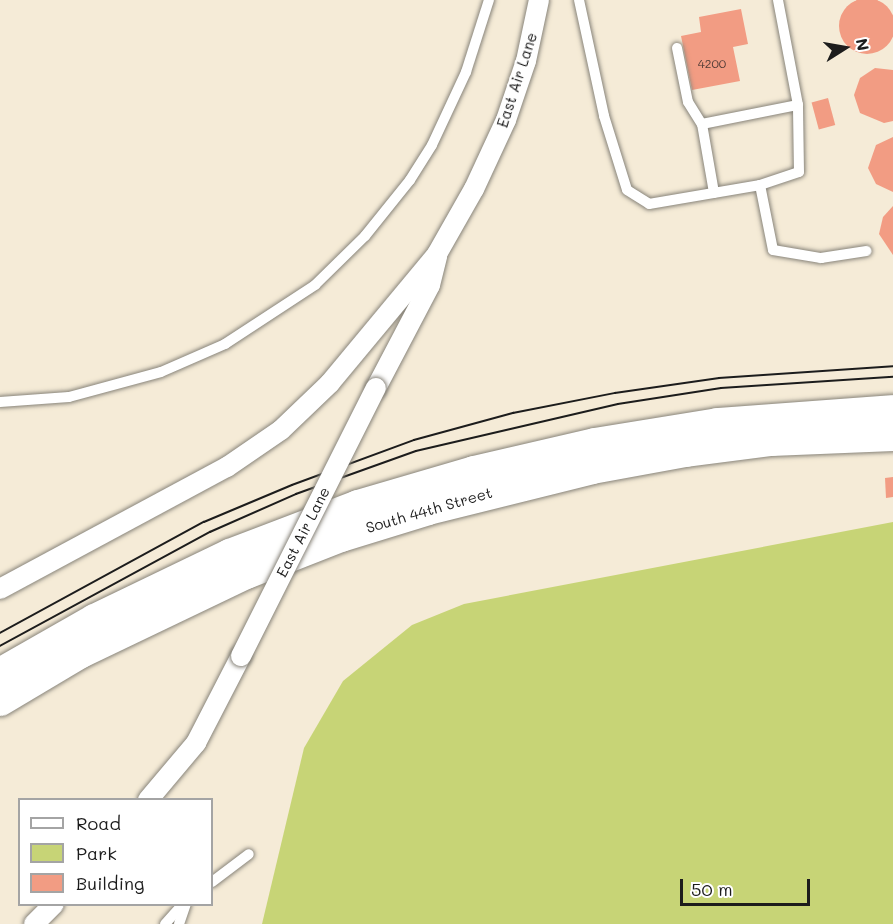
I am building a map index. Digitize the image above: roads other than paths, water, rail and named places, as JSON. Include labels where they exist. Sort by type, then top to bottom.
[{"type":"main road","name":"South 44th Street","points":[[0,674],[94,620],[230,555],[358,506],[463,475],[595,444],[718,424],[893,411]]},
{"type":"main road","name":"South 44th Street","points":[[0,700],[79,653],[246,573],[341,536],[428,509],[525,483],[686,451],[771,440],[893,435]]},
{"type":"street","name":"East Air Lane","points":[[0,589],[227,467],[281,430],[330,383],[437,254],[506,120],[526,61],[539,0]]},
{"type":"street","name":"East Air Lane","points":[[150,798],[196,743],[430,285],[437,254]]},
{"type":"street","points":[[34,924],[52,906]]},
{"type":"lane","points":[[0,402],[69,397],[161,372],[225,344],[315,285],[365,236],[410,180],[432,145],[465,72],[489,0]]},
{"type":"lane","points":[[579,0],[604,116],[627,190],[649,204],[760,185],[799,172],[798,105],[778,0]]},
{"type":"lane","points":[[677,48],[688,102],[702,124],[714,194]]},
{"type":"lane","points":[[702,124],[798,105]]},
{"type":"lane","points":[[760,185],[773,250],[821,258],[866,251]]},
{"type":"lane","points":[[213,881],[249,854]]},
{"type":"lane","points":[[165,924],[183,906]]},
{"type":"lane","points":[[179,924],[184,906]]},
{"type":"tram line","points":[[0,633],[204,522],[292,485],[414,440],[513,413],[615,393],[719,378],[893,366]]},
{"type":"tram line","points":[[0,646],[210,532],[296,494],[416,451],[618,404],[721,388],[893,377]]}]
